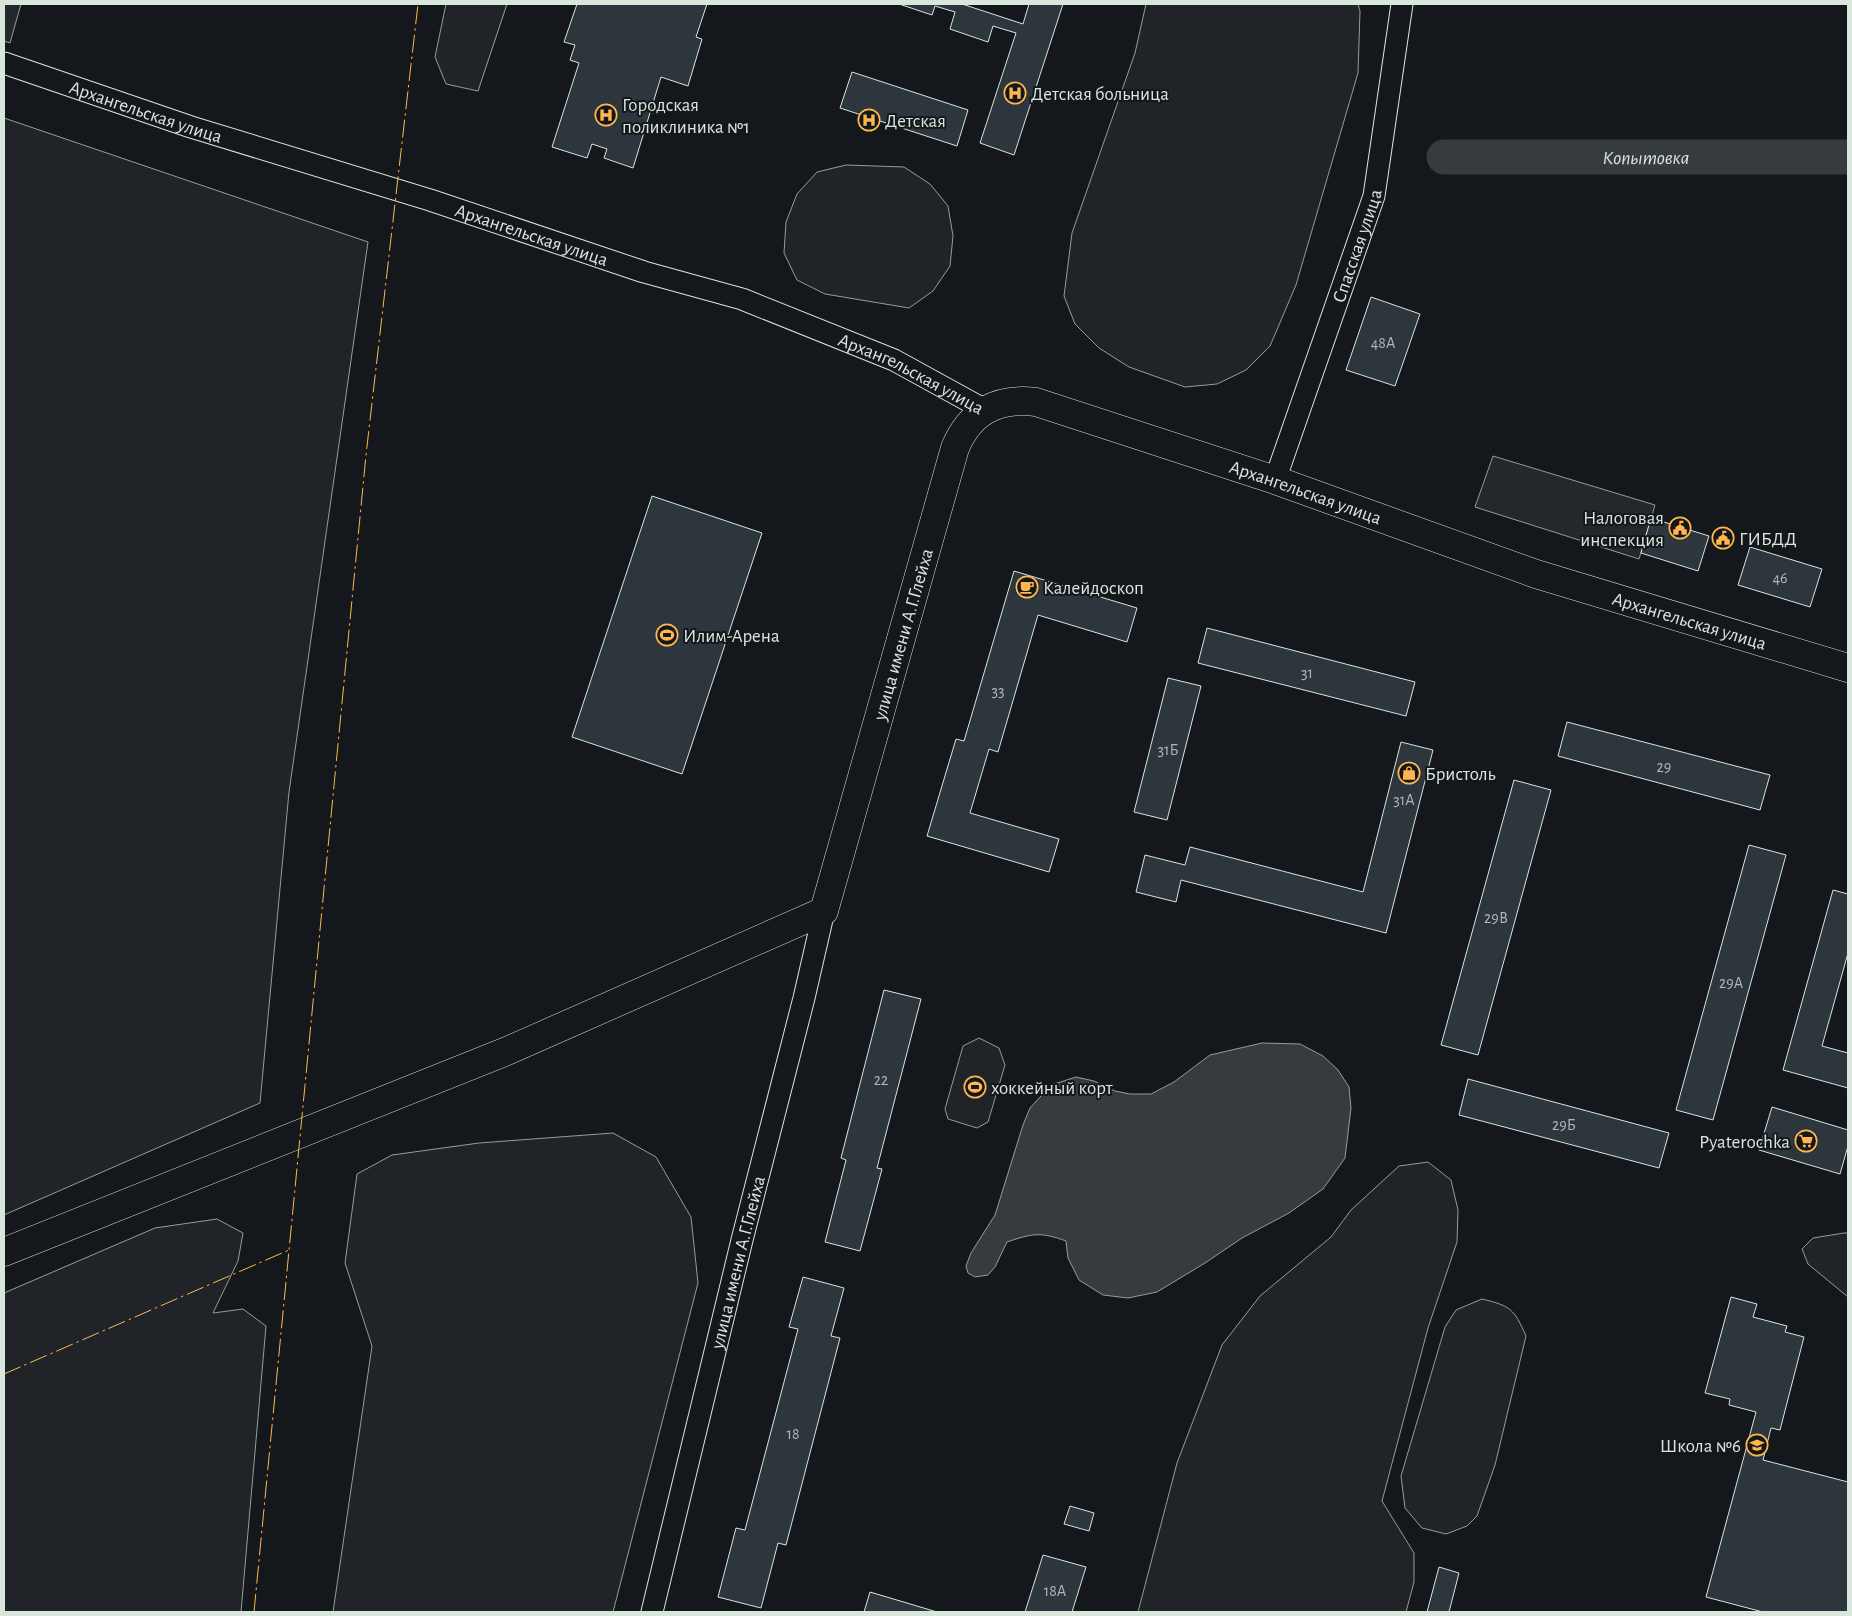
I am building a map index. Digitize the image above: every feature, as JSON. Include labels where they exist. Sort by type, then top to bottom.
[{"type":"main road","name":"Архангельская улица","points":[[985,410],[1008,402],[1036,402],[1274,480],[1536,574],[1848,668]]},
{"type":"main road","name":"улица имени А.Г.Глейха","points":[[824,911],[955,448],[966,428],[985,410]]},
{"type":"main road","points":[[4,1252],[507,1051],[824,911]]},
{"type":"street","name":"Спасская улица","points":[[1274,480],[1374,196],[1402,4]]},
{"type":"street","name":"Архангельская улица","points":[[4,63],[191,127],[430,200],[644,272],[742,299],[894,360],[985,410]]},
{"type":"street","name":"улица имени А.Г.Глейха","points":[[652,1612],[824,911]]},
{"type":"shaded area","points":[[4,4],[21,4],[10,43],[4,41]]},
{"type":"shaded area","points":[[446,4],[507,4],[478,91],[446,84],[435,57]]},
{"type":"shaded area","points":[[1146,4],[1358,4],[1360,11],[1358,73],[1296,285],[1270,346],[1246,370],[1217,384],[1185,387],[1129,367],[1099,348],[1075,324],[1064,296],[1072,233],[1135,53]]},
{"type":"shaded area","points":[[4,118],[368,242],[289,792],[260,1103],[4,1215]]},
{"type":"shaded area","points":[[846,165],[904,167],[930,184],[948,206],[953,236],[950,266],[933,291],[909,308],[825,294],[797,280],[784,253],[786,222],[797,194],[817,172]]},
{"type":"shaded area","points":[[1493,456],[1655,505],[1639,559],[1475,507]]},
{"type":"shaded area","name":"хоккейный корт","points":[[979,1038],[999,1048],[1005,1065],[988,1122],[977,1128],[948,1119],[945,1109],[963,1046]]},
{"type":"shaded area","points":[[1262,1043],[1300,1044],[1323,1056],[1338,1070],[1349,1087],[1351,1108],[1345,1158],[1323,1189],[1289,1213],[1242,1238],[1157,1292],[1128,1298],[1103,1295],[1079,1280],[1068,1258],[1066,1241],[1043,1235],[1031,1235],[1007,1242],[995,1267],[988,1275],[975,1277],[968,1273],[966,1266],[971,1253],[995,1215],[1030,1108],[1051,1085],[1076,1077],[1094,1081],[1115,1091],[1130,1094],[1151,1094],[1174,1082],[1210,1055]]},
{"type":"shaded area","points":[[613,1133],[656,1157],[691,1217],[698,1283],[613,1612],[333,1612],[372,1346],[345,1263],[357,1174],[392,1155],[479,1143]]},
{"type":"shaded area","points":[[1428,1162],[1451,1180],[1458,1210],[1457,1242],[1428,1328],[1382,1501],[1414,1553],[1414,1582],[1406,1612],[1138,1612],[1177,1463],[1222,1345],[1260,1296],[1331,1237],[1351,1210],[1399,1166]]},
{"type":"shaded area","points":[[217,1219],[243,1233],[238,1261],[213,1313],[243,1309],[266,1326],[241,1612],[4,1612],[4,1293],[155,1228]]},
{"type":"shaded area","points":[[1848,1233],[1848,1297],[1808,1264],[1802,1249],[1813,1238]]},
{"type":"shaded area","points":[[1482,1299],[1499,1304],[1510,1310],[1518,1320],[1526,1336],[1495,1465],[1477,1516],[1467,1526],[1446,1534],[1422,1528],[1405,1508],[1401,1476],[1445,1327],[1456,1310]]},
{"type":"building","name":"Городская поликлиника №1","points":[[577,4],[707,4],[696,37],[702,39],[688,86],[661,77],[633,168],[604,158],[607,149],[592,144],[587,158],[552,147],[579,63],[570,60],[575,45],[564,42]]},
{"type":"building","name":"Детская больница","points":[[899,4],[962,4],[1023,24],[1029,4],[1063,4],[1014,155],[980,143],[1016,33],[993,26],[988,42],[950,29],[955,12],[935,6],[932,15]]},
{"type":"building","points":[[852,72],[968,110],[957,146],[840,108]]},
{"type":"building","points":[[1371,297],[1420,314],[1395,386],[1346,370]]},
{"type":"building","name":"Илим-Арена","points":[[652,496],[762,533],[682,774],[572,737]]},
{"type":"building","points":[[1651,518],[1709,536],[1698,571],[1641,553]]},
{"type":"building","points":[[1750,547],[1822,569],[1810,607],[1738,585]]},
{"type":"building","points":[[1014,571],[1137,608],[1127,642],[1038,615],[998,752],[989,749],[970,813],[1059,839],[1049,872],[927,836],[956,739],[964,741]]},
{"type":"building","points":[[1207,628],[1415,682],[1406,716],[1198,663]]},
{"type":"building","points":[[1168,678],[1201,686],[1167,820],[1134,812]]},
{"type":"building","points":[[1567,722],[1770,775],[1760,810],[1558,756]]},
{"type":"building","points":[[1401,742],[1433,750],[1386,933],[1181,880],[1176,902],[1136,892],[1145,855],[1185,865],[1190,847],[1363,892]]},
{"type":"building","points":[[1514,780],[1551,790],[1478,1055],[1441,1045]]},
{"type":"building","points":[[1749,845],[1786,855],[1713,1120],[1676,1110]]},
{"type":"building","points":[[1833,890],[1848,894],[1848,953],[1822,1046],[1848,1053],[1848,1088],[1783,1070]]},
{"type":"building","points":[[884,990],[921,999],[877,1168],[882,1169],[860,1251],[825,1242],[846,1160],[841,1158]]},
{"type":"building","points":[[1468,1079],[1669,1133],[1659,1168],[1459,1115]]},
{"type":"building","points":[[1772,1107],[1848,1130],[1848,1146],[1840,1174],[1759,1150]]},
{"type":"building","points":[[803,1277],[844,1288],[831,1336],[840,1338],[786,1545],[778,1543],[761,1608],[718,1597],[736,1528],[745,1530],[798,1329],[789,1327]]},
{"type":"building","name":"Школа №6","points":[[1731,1297],[1757,1304],[1753,1317],[1787,1326],[1785,1332],[1804,1337],[1780,1430],[1771,1428],[1763,1460],[1848,1482],[1848,1612],[1763,1612],[1706,1597],[1756,1412],[1729,1405],[1730,1399],[1705,1393]]},
{"type":"building","points":[[1070,1506],[1094,1513],[1089,1531],[1064,1524]]},
{"type":"building","points":[[1043,1555],[1086,1567],[1072,1612],[1025,1612]]},
{"type":"building","points":[[1439,1567],[1459,1573],[1449,1612],[1427,1612]]},
{"type":"building","points":[[870,1592],[937,1612],[864,1612]]},
{"type":"waterway","name":"Копытовка","points":[[1444,157],[1848,157]]},
{"type":"power","points":[[254,1612],[366,455],[418,4]]},
{"type":"power","points":[[4,1374],[289,1250]]},
{"type":"place","name":"Детская больница","points":[[1015,93]]},
{"type":"place","name":"Городская поликлиника №1","points":[[606,115]]},
{"type":"place","name":"Детская","points":[[869,120]]},
{"type":"place","name":"Налоговая инспекция","points":[[1680,528]]},
{"type":"place","name":"ГИБДД","points":[[1723,538]]},
{"type":"place","name":"Калейдоскоп","points":[[1027,587]]},
{"type":"place","name":"Илим-Арена","points":[[667,635]]},
{"type":"place","name":"Бристоль","points":[[1409,773]]},
{"type":"place","name":"хоккейный корт","points":[[975,1087]]},
{"type":"place","name":"Pyaterochka","points":[[1806,1141]]},
{"type":"place","name":"Школа №6","points":[[1757,1445]]}]
